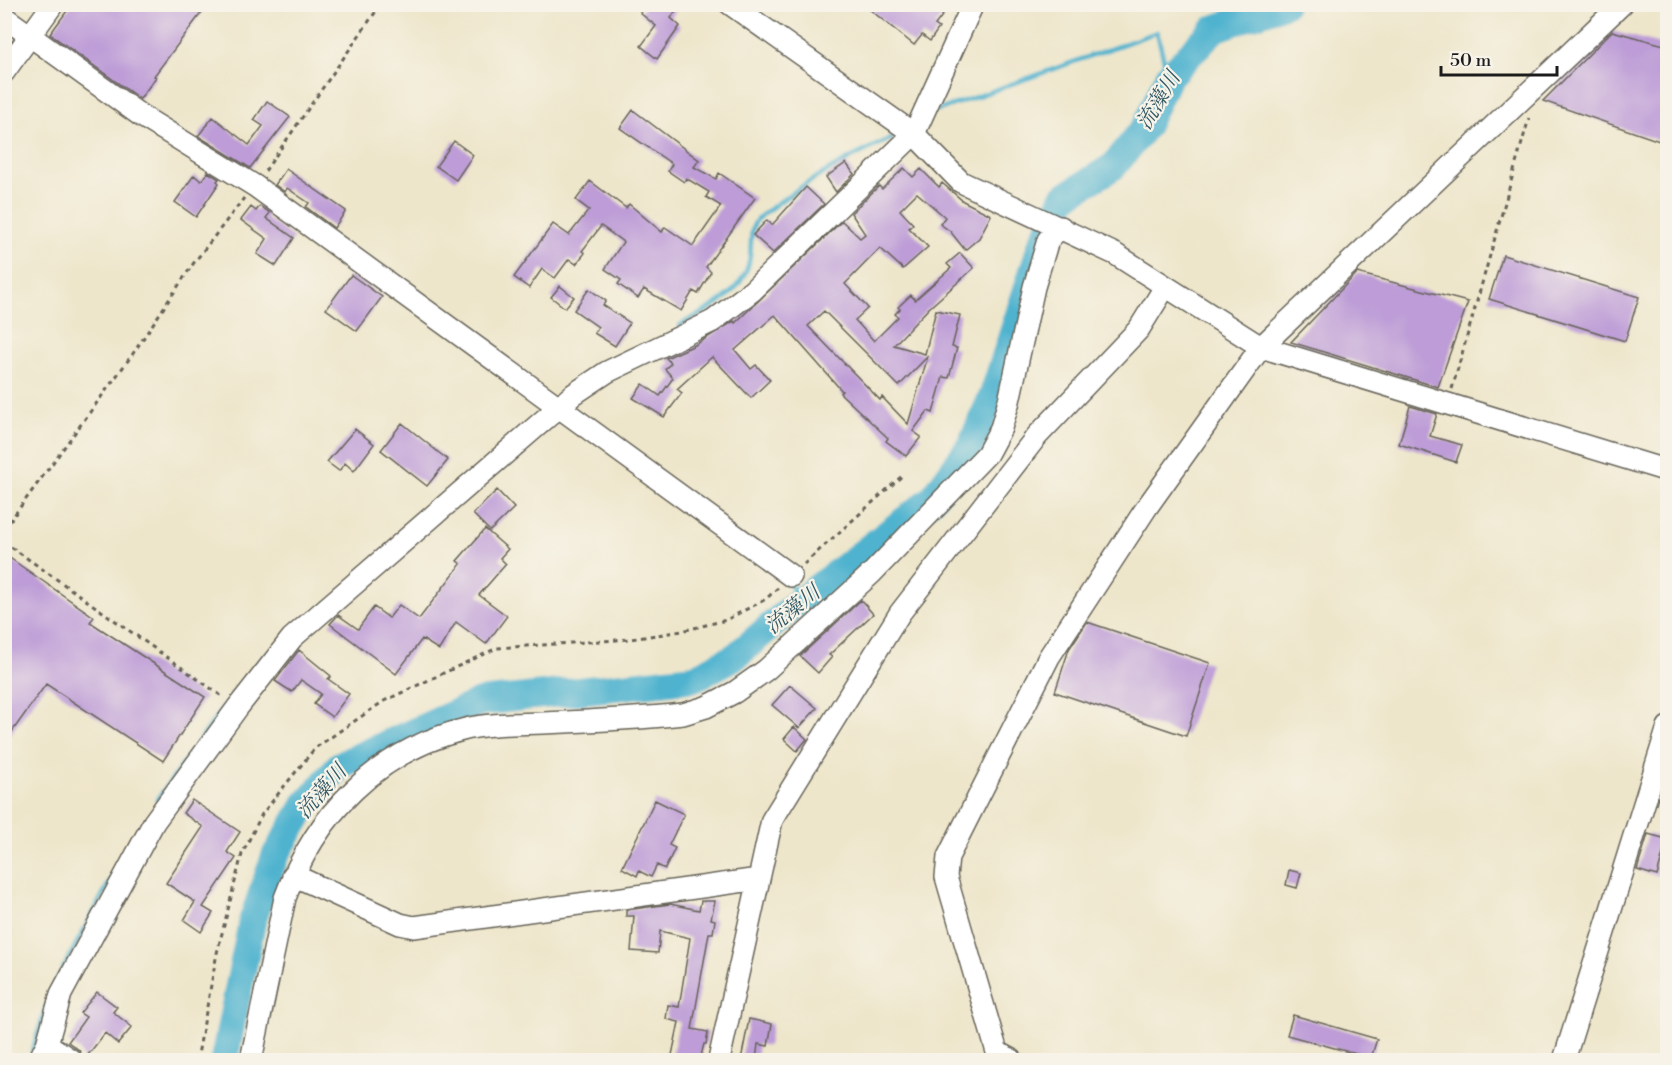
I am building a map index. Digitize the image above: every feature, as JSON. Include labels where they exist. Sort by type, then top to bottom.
[{"type":"street","points":[[4,72],[53,4]]},
{"type":"street","points":[[729,4],[914,134],[961,182],[1060,226],[1115,254],[1261,347],[1668,471]]},
{"type":"street","points":[[71,1060],[43,1052],[61,994],[154,822],[238,707],[292,638],[552,402],[607,372],[713,321],[752,291],[914,134],[973,4]]},
{"type":"street","points":[[1012,1060],[997,1052],[946,878],[948,857],[1049,657],[1147,507],[1261,347],[1622,4]]},
{"type":"street","points":[[4,16],[140,115],[255,186],[791,576]]},
{"type":"street","points":[[251,1060],[285,898],[293,875],[311,840],[349,792],[390,759],[423,742],[467,728],[684,714],[706,707],[735,692],[766,670],[872,573],[987,454],[1001,428],[1009,401],[1034,287],[1048,240],[1060,226]]},
{"type":"street","points":[[719,1060],[770,827],[900,613],[1037,436],[1139,329],[1164,287]]},
{"type":"street","points":[[1564,1060],[1668,727]]},
{"type":"street","points":[[293,875],[400,924],[414,927],[759,879]]},
{"type":"path","points":[[4,530],[132,355],[193,264],[255,186],[381,4]]},
{"type":"path","points":[[1448,404],[1532,110]]},
{"type":"path","points":[[4,542],[238,707]]},
{"type":"building","points":[[72,4],[208,4],[154,76],[156,77],[140,99],[50,34]]},
{"type":"building","points":[[647,4],[680,4],[671,18],[680,26],[657,59],[641,46],[656,26],[640,13]]},
{"type":"building","points":[[863,4],[951,4],[935,25],[939,28],[930,41],[922,35],[914,45]]},
{"type":"building","points":[[1612,31],[1668,46],[1668,144],[1543,101]]},
{"type":"building","points":[[267,101],[290,117],[250,168],[198,136],[213,117],[249,145],[263,126],[254,120]]},
{"type":"building","points":[[633,110],[699,160],[694,167],[716,179],[719,173],[755,198],[706,267],[711,272],[698,294],[693,291],[681,311],[644,289],[638,298],[618,284],[621,280],[605,269],[623,242],[601,226],[582,251],[585,253],[576,264],[569,259],[555,278],[542,269],[529,288],[514,277],[553,224],[569,235],[589,210],[576,200],[590,181],[626,208],[629,204],[662,232],[665,227],[693,246],[721,206],[706,197],[709,192],[686,178],[684,182],[668,171],[672,164],[620,128]]},
{"type":"building","points":[[454,141],[473,155],[456,180],[436,166]]},
{"type":"building","points":[[846,163],[854,174],[836,192],[826,177]]},
{"type":"building","points":[[904,168],[913,177],[921,169],[939,187],[942,183],[963,201],[991,215],[979,238],[965,250],[950,231],[940,224],[945,217],[917,193],[900,210],[913,224],[909,228],[928,247],[903,269],[880,248],[845,284],[868,308],[855,320],[874,341],[898,317],[895,314],[900,309],[898,307],[911,295],[915,300],[951,268],[947,264],[960,253],[974,268],[929,308],[894,345],[925,354],[936,310],[960,315],[952,347],[957,348],[949,378],[943,377],[933,413],[928,411],[913,431],[921,437],[906,456],[886,441],[888,438],[840,393],[842,391],[775,315],[735,350],[751,369],[756,365],[770,380],[751,398],[712,357],[677,389],[682,393],[664,417],[633,398],[643,384],[660,396],[673,378],[665,369],[671,363],[666,358],[695,345],[734,321],[735,323],[842,221],[860,238],[865,234],[851,213],[879,186],[882,189]],"holes":[[[824,311],[899,386],[928,356],[908,424],[882,397],[880,400],[808,326]]]},
{"type":"building","points":[[286,169],[346,211],[334,228],[306,207],[309,203],[287,188],[285,192],[275,185]]},
{"type":"building","points":[[208,172],[219,179],[217,181],[219,183],[196,217],[175,202],[194,175],[201,181]]},
{"type":"building","points":[[806,187],[824,204],[773,253],[753,235],[767,220],[772,225]]},
{"type":"building","points":[[260,206],[270,213],[266,218],[294,238],[276,266],[257,254],[267,239],[241,220],[251,207],[256,211]]},
{"type":"building","points":[[1503,255],[1639,297],[1625,341],[1489,299]]},
{"type":"building","points":[[1357,273],[1468,302],[1438,387],[1291,342]]},
{"type":"building","points":[[351,275],[382,297],[357,331],[326,309]]},
{"type":"building","points":[[560,286],[574,297],[565,308],[551,297]]},
{"type":"building","points":[[589,289],[606,301],[603,305],[630,323],[615,346],[594,333],[598,327],[574,310]]},
{"type":"building","points":[[1410,406],[1437,414],[1430,436],[1462,445],[1456,462],[1399,444]]},
{"type":"building","points":[[402,423],[448,460],[427,486],[381,450]]},
{"type":"building","points":[[355,429],[374,444],[354,471],[345,463],[339,471],[327,462]]},
{"type":"building","points":[[497,490],[514,508],[490,531],[473,514]]},
{"type":"building","points":[[485,529],[508,549],[500,558],[506,564],[479,595],[507,616],[486,644],[456,622],[439,650],[422,639],[396,674],[330,624],[338,615],[358,629],[374,607],[389,618],[399,605],[419,619],[461,564],[457,561]]},
{"type":"building","points":[[4,554],[94,617],[90,622],[205,697],[163,761],[46,684],[4,743]]},
{"type":"building","points":[[861,600],[873,614],[829,655],[832,657],[818,673],[800,656]]},
{"type":"building","points":[[1087,622],[1210,663],[1186,736],[1055,692],[1069,649]]},
{"type":"building","points":[[299,650],[331,676],[328,679],[349,694],[332,717],[314,704],[321,694],[301,680],[292,692],[275,681]]},
{"type":"building","points":[[790,685],[817,708],[799,728],[772,705]]},
{"type":"building","points":[[794,727],[807,739],[797,751],[784,739]]},
{"type":"building","points":[[192,800],[240,832],[227,852],[236,858],[203,907],[213,913],[201,932],[184,920],[195,902],[166,883],[203,827],[183,813]]},
{"type":"building","points":[[655,800],[684,814],[669,845],[675,848],[665,869],[657,865],[651,877],[639,871],[637,876],[622,868]]},
{"type":"building","points":[[1648,834],[1667,839],[1657,876],[1637,870]]},
{"type":"building","points":[[1289,870],[1301,873],[1297,888],[1286,885]]},
{"type":"building","points":[[701,901],[715,901],[711,919],[715,920],[713,933],[709,933],[692,1029],[708,1032],[706,1044],[704,1044],[700,1060],[671,1060],[679,1022],[666,1019],[668,1005],[679,1007],[690,938],[660,931],[658,953],[631,951],[634,916],[626,916],[626,910],[670,904],[699,910]]},
{"type":"building","points":[[97,992],[117,1007],[113,1012],[132,1027],[118,1044],[105,1033],[84,1060],[79,1050],[68,1042],[86,1017],[80,1013]]},
{"type":"building","points":[[1293,1015],[1377,1039],[1371,1058],[1287,1035]]},
{"type":"building","points":[[749,1019],[772,1024],[768,1046],[758,1044],[756,1060],[741,1060]]},
{"type":"waterway","name":"流藻川","points":[[1264,9],[1265,4]]},
{"type":"waterway","name":"流藻川","points":[[224,1060],[252,922],[275,856],[306,804],[340,765],[480,702],[695,678],[736,656],[795,605],[932,499],[971,445],[993,395],[1042,243],[1064,197],[1114,166],[1145,127],[1168,77],[1214,29],[1284,4]]},
{"type":"waterway","points":[[939,110],[1157,32],[1168,77]]},
{"type":"waterway","points":[[680,325],[714,306],[734,290],[747,269],[752,232],[757,219],[822,174],[892,138]]},
{"type":"waterway","points":[[790,585],[796,592],[795,605]]},
{"type":"waterway","points":[[233,695],[265,656]]},
{"type":"waterway","points":[[157,800],[225,705]]},
{"type":"waterway","points":[[32,1052],[51,991],[136,833]]}]
